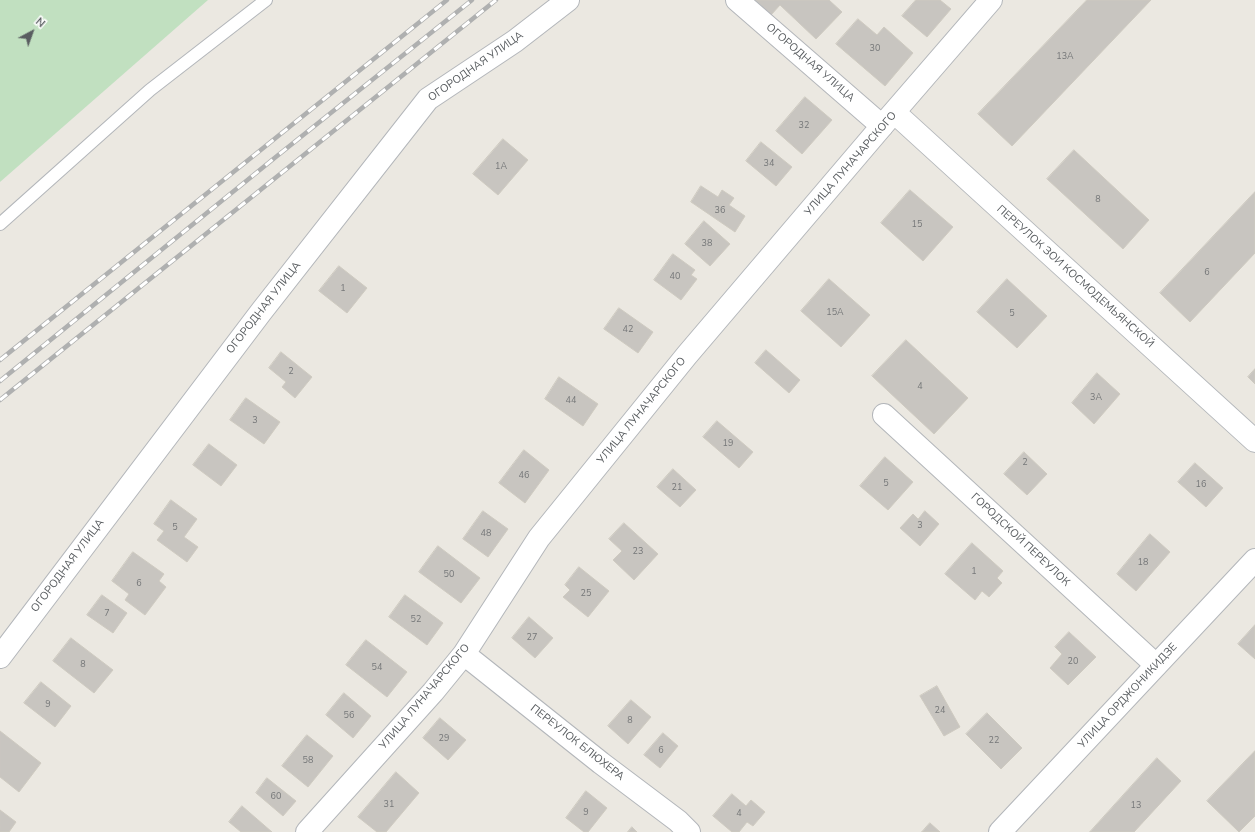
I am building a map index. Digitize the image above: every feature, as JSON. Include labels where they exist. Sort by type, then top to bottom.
[{"type":"street","name":"ОГОРОДНАЯ УЛИЦА","points":[[0,657],[261,312],[428,99],[514,41],[568,0]]},
{"type":"street","name":"ОГОРОДНАЯ УЛИЦА","points":[[737,0],[889,120]]},
{"type":"street","name":"УЛИЦА ЛУНАЧАРСКОГО","points":[[307,832],[433,692],[464,654],[539,538],[687,355],[991,0]]},
{"type":"street","name":"ПЕРЕУЛОК ЗОИ КОСМОДЕМЬЯНСКОЙ","points":[[889,120],[1255,441]]},
{"type":"street","name":"ГОРОДСКОЙ ПЕРЕУЛОК","points":[[884,415],[1156,665]]},
{"type":"street","name":"УЛИЦА ОРДЖОНИКИДЗЕ","points":[[1000,832],[1255,560]]},
{"type":"street","name":"ПЕРЕУЛОК БЛЮХЕРА","points":[[464,654],[601,763],[678,821],[689,832]]},
{"type":"lane","points":[[0,224],[150,90],[266,0]]},
{"type":"green space","points":[[0,0],[208,0],[0,182]]},
{"type":"building","points":[[755,0],[829,0],[842,12],[816,39],[780,5],[771,15]]},
{"type":"building","points":[[916,0],[940,0],[951,9],[927,37],[902,16]]},
{"type":"building","points":[[1087,0],[1151,0],[1012,146],[978,114]]},
{"type":"building","points":[[858,19],[877,35],[884,27],[913,53],[885,86],[836,44]]},
{"type":"building","points":[[805,97],[832,120],[802,154],[776,131]]},
{"type":"building","points":[[503,139],[528,160],[498,195],[473,174]]},
{"type":"building","points":[[761,142],[792,167],[776,186],[746,161]]},
{"type":"building","points":[[1074,150],[1149,220],[1123,249],[1047,179]]},
{"type":"building","points":[[701,186],[718,197],[722,190],[734,198],[729,205],[745,216],[735,232],[691,202]]},
{"type":"building","points":[[910,190],[953,227],[923,261],[881,223]]},
{"type":"building","points":[[1255,192],[1255,253],[1190,322],[1160,293]]},
{"type":"building","points":[[704,221],[730,244],[710,266],[685,244]]},
{"type":"building","points":[[673,254],[695,270],[691,275],[697,279],[681,300],[654,280]]},
{"type":"building","points":[[339,266],[367,288],[347,313],[319,291]]},
{"type":"building","points":[[829,279],[870,315],[841,347],[801,311]]},
{"type":"building","points":[[1007,279],[1047,316],[1017,348],[977,312]]},
{"type":"building","points":[[619,308],[653,332],[638,353],[604,329]]},
{"type":"building","points":[[906,340],[968,398],[934,434],[872,376]]},
{"type":"building","points":[[766,350],[800,380],[789,393],[755,363]]},
{"type":"building","points":[[281,352],[312,377],[295,398],[282,387],[286,382],[269,368]]},
{"type":"building","points":[[1255,369],[1255,384],[1248,377]]},
{"type":"building","points":[[1097,373],[1120,394],[1094,424],[1072,403]]},
{"type":"building","points":[[559,377],[598,404],[583,426],[545,399]]},
{"type":"building","points":[[246,398],[280,422],[264,444],[230,420]]},
{"type":"building","points":[[717,421],[753,452],[739,468],[703,437]]},
{"type":"building","points":[[209,444],[237,465],[221,486],[193,465]]},
{"type":"building","points":[[524,450],[549,470],[525,503],[499,483]]},
{"type":"building","points":[[1024,452],[1047,474],[1027,495],[1004,474]]},
{"type":"building","points":[[885,457],[913,482],[888,510],[860,486]]},
{"type":"building","points":[[1195,463],[1223,488],[1206,507],[1178,482]]},
{"type":"building","points":[[673,469],[696,490],[680,507],[657,487]]},
{"type":"building","points":[[171,500],[197,519],[184,537],[198,547],[187,562],[157,540],[164,531],[154,524]]},
{"type":"building","points":[[483,511],[508,529],[488,557],[463,539]]},
{"type":"building","points":[[925,511],[939,524],[920,546],[900,528],[913,514],[918,519]]},
{"type":"building","points":[[624,523],[658,554],[634,580],[613,560],[622,551],[609,539]]},
{"type":"building","points":[[1150,534],[1170,552],[1136,591],[1117,574]]},
{"type":"building","points":[[972,543],[1003,571],[997,578],[1002,583],[989,597],[982,591],[975,600],[945,574]]},
{"type":"building","points":[[438,546],[480,578],[461,603],[419,572]]},
{"type":"building","points":[[133,552],[164,574],[159,581],[166,587],[145,615],[125,600],[129,594],[112,581]]},
{"type":"building","points":[[579,567],[609,591],[588,617],[563,597],[570,590],[565,585]]},
{"type":"building","points":[[102,595],[127,613],[113,633],[87,615]]},
{"type":"building","points":[[405,595],[443,623],[427,645],[389,617]]},
{"type":"building","points":[[529,617],[553,638],[535,658],[512,638]]},
{"type":"building","points":[[1255,625],[1255,659],[1238,644]]},
{"type":"building","points":[[1069,632],[1096,657],[1068,685],[1050,668],[1062,654],[1055,647]]},
{"type":"building","points":[[71,638],[113,670],[94,693],[53,661]]},
{"type":"building","points":[[366,640],[407,672],[387,697],[346,665]]},
{"type":"building","points":[[41,682],[71,706],[55,727],[24,703]]},
{"type":"building","points":[[937,686],[960,727],[944,736],[920,696]]},
{"type":"building","points":[[344,693],[371,716],[353,738],[326,715]]},
{"type":"building","points":[[631,700],[651,717],[628,744],[608,726]]},
{"type":"building","points":[[987,713],[1022,748],[1001,769],[966,734]]},
{"type":"building","points":[[440,718],[466,740],[448,760],[423,738]]},
{"type":"building","points":[[0,731],[41,763],[19,792],[0,777]]},
{"type":"building","points":[[663,733],[678,746],[660,768],[644,755]]},
{"type":"building","points":[[307,735],[333,756],[308,787],[282,766]]},
{"type":"building","points":[[1255,751],[1255,816],[1239,832],[1207,801]]},
{"type":"building","points":[[1157,758],[1181,781],[1134,832],[1090,832]]},
{"type":"building","points":[[396,772],[419,793],[386,832],[377,832],[358,817]]},
{"type":"building","points":[[267,778],[296,801],[283,816],[256,793]]},
{"type":"building","points":[[586,791],[607,808],[588,832],[584,832],[566,818]]},
{"type":"building","points":[[732,794],[746,806],[751,800],[765,812],[753,826],[747,822],[739,832],[732,832],[713,816]]},
{"type":"building","points":[[242,806],[272,832],[241,832],[229,822]]},
{"type":"building","points":[[0,810],[16,822],[9,832],[0,832]]},
{"type":"building","points":[[930,823],[940,832],[922,832]]},
{"type":"building","points":[[632,827],[637,832],[628,832]]},
{"type":"railway","points":[[0,360],[447,0]]},
{"type":"railway","points":[[0,381],[472,0]]},
{"type":"railway","points":[[0,400],[496,0]]}]
